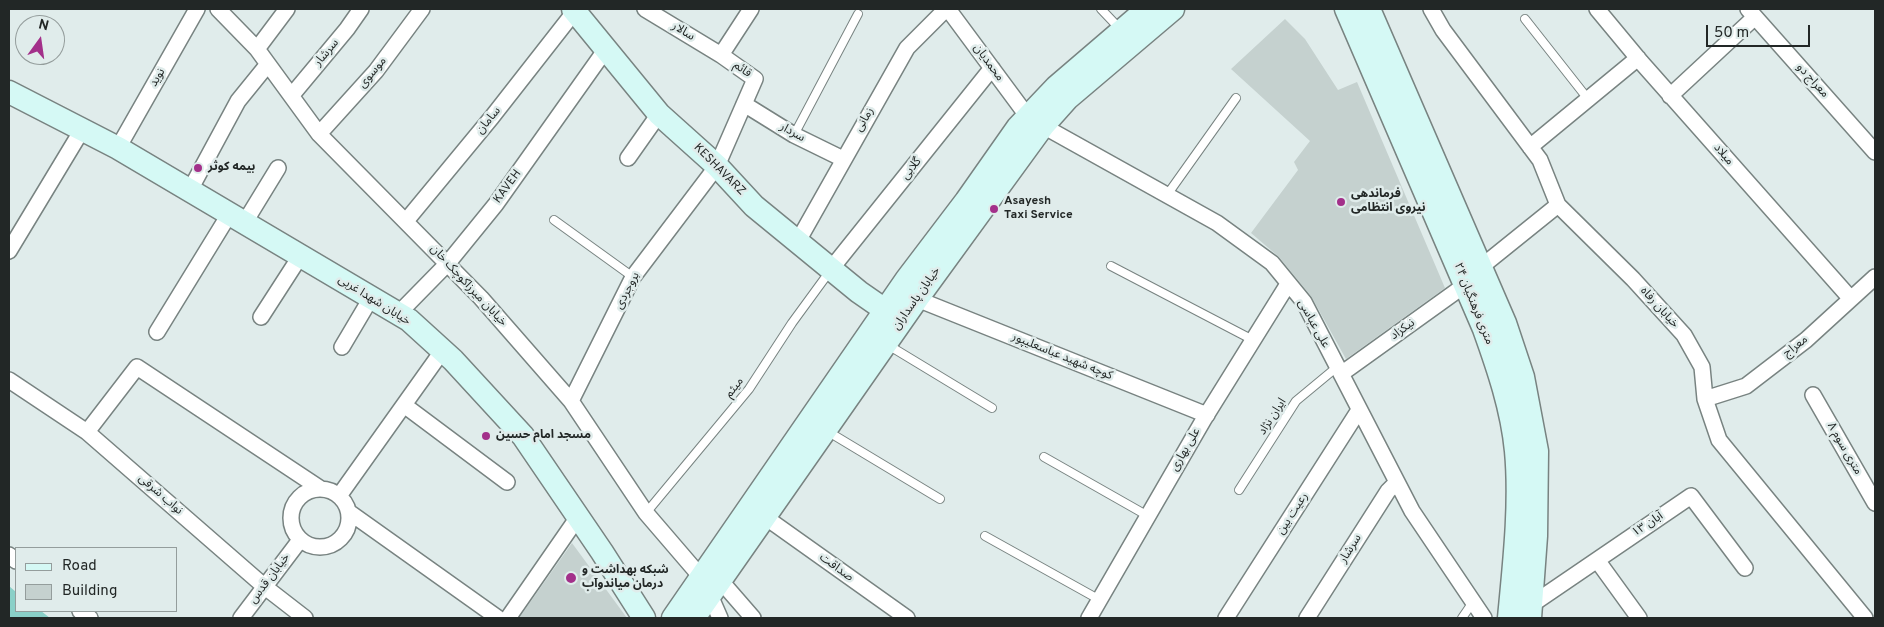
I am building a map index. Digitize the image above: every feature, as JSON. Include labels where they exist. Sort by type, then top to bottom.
[{"type":"main road","name":"خیابان پاسداران","points":[[894,316],[917,299],[1056,87],[1147,9]]},
{"type":"main road","name":"خیابان پاسداران","points":[[694,618],[710,584],[765,517],[886,344],[894,316],[1018,127],[1035,121],[1068,98],[1173,9]]},
{"type":"main road","name":"۲۴ متری فرهنگیان","points":[[1346,9],[1465,285],[1503,381],[1516,451],[1516,535],[1509,618]]},
{"type":"main road","name":"۲۴ متری فرهنگیان","points":[[1369,9],[1505,323],[1523,377],[1537,450],[1536,536],[1530,612]]},
{"type":"main road","name":"KESHAVARZ","points":[[572,12],[606,49],[659,114],[718,166],[754,206],[831,269],[894,316]]},
{"type":"main road","name":"خیابان شهدا غربی","points":[[9,92],[118,148],[237,217],[398,314],[443,350],[522,436],[644,618]]},
{"type":"main road","points":[[672,618],[710,584],[894,316]]},
{"type":"street","name":"نوید","points":[[118,148],[197,9]]},
{"type":"street","name":"خیابان میرزاکوچک خان","points":[[218,9],[257,49],[319,134],[448,263],[571,401],[646,513],[710,584],[753,618]]},
{"type":"street","points":[[257,49],[287,9]]},
{"type":"street","name":"سرشار","points":[[292,95],[347,29],[361,9]]},
{"type":"street","name":"موسوی","points":[[319,134],[376,71],[422,9]]},
{"type":"street","name":"سالار","points":[[645,9],[721,55]]},
{"type":"street","name":"قائم","points":[[718,166],[756,79],[721,55],[751,9]]},
{"type":"street","name":"محمدیان","points":[[947,9],[1035,121]]},
{"type":"street","name":"زمانی","points":[[798,241],[907,48],[947,9]]},
{"type":"street","name":"خیابان رفاه","points":[[1431,9],[1443,30],[1540,160],[1558,205],[1633,279],[1684,335],[1702,367],[1705,399],[1719,440],[1865,618]]},
{"type":"street","name":"میلاد","points":[[1597,9],[1670,96],[1851,300]]},
{"type":"street","name":"سامان","points":[[406,221],[492,117],[572,12]]},
{"type":"street","points":[[1670,96],[1752,13]]},
{"type":"street","name":"معراج دو","points":[[1752,13],[1875,152]]},
{"type":"street","name":"KAVEH","points":[[398,314],[448,263],[496,204],[606,49]]},
{"type":"street","points":[[1530,147],[1638,58]]},
{"type":"street","points":[[190,190],[238,101],[268,64]]},
{"type":"street","name":"گلابی","points":[[831,269],[992,68]]},
{"type":"street","name":"سردار","points":[[744,104],[794,135],[843,159]]},
{"type":"street","points":[[628,158],[659,114]]},
{"type":"street","name":"علی عباسی","points":[[1035,121],[1225,228],[1272,264],[1304,302],[1412,511],[1484,618]]},
{"type":"street","points":[[9,251],[82,130]]},
{"type":"street","name":"بروجردی","points":[[571,401],[633,277],[718,166]]},
{"type":"street","points":[[157,332],[237,217],[278,168]]},
{"type":"street","points":[[1481,267],[1558,205]]},
{"type":"street","points":[[261,317],[300,255]]},
{"type":"street","name":"معراج","points":[[1705,399],[1746,386],[1806,340],[1875,277]]},
{"type":"street","name":"علی بهاری","points":[[1089,618],[1207,415],[1288,284]]},
{"type":"street","name":"نیکزاد","points":[[1339,370],[1465,285]]},
{"type":"street","points":[[342,347],[371,298]]},
{"type":"street","name":"کوچه شهید عباسعلیپور","points":[[917,299],[1207,415]]},
{"type":"street","points":[[339,496],[443,350]]},
{"type":"street","points":[[87,432],[137,367],[321,489],[339,496],[349,512],[498,618]]},
{"type":"street","name":"نواب شرقی","points":[[9,380],[87,432],[264,587],[305,618]]},
{"type":"street","name":"۸ متری سوم","points":[[1812,395],[1875,503]]},
{"type":"street","points":[[404,405],[507,482]]},
{"type":"street","name":"رعیت بین","points":[[1226,618],[1359,410]]},
{"type":"street","name":"سرشار","points":[[1307,618],[1388,491],[1397,482]]},
{"type":"street","points":[[321,489],[303,494],[292,510],[292,529],[300,540],[314,547],[323,548],[333,545],[347,532],[349,512]]},
{"type":"street","name":"۱۳ آبان","points":[[1530,612],[1597,560],[1691,496],[1745,568]]},
{"type":"street","points":[[508,618],[578,517]]},
{"type":"street","name":"صداقت","points":[[765,517],[905,618]]},
{"type":"street","name":"خیابان قدس","points":[[241,618],[300,540]]},
{"type":"street","points":[[1597,560],[1639,618]]},
{"type":"street","points":[[710,584],[720,618]]},
{"type":"lane","points":[[1101,9],[1121,31]]},
{"type":"lane","points":[[794,135],[858,14]]},
{"type":"lane","points":[[1525,19],[1588,99]]},
{"type":"lane","points":[[1167,195],[1236,98]]},
{"type":"lane","points":[[554,220],[633,277]]},
{"type":"lane","points":[[1111,266],[1253,340]]},
{"type":"lane","name":"میثم","points":[[646,513],[749,389],[792,323],[831,269]]},
{"type":"lane","points":[[886,344],[992,408]]},
{"type":"lane","name":"ایران نژاد","points":[[1240,490],[1296,401],[1339,370]]},
{"type":"lane","points":[[826,430],[940,499]]},
{"type":"lane","points":[[1044,457],[1148,516]]},
{"type":"lane","points":[[985,536],[1100,600]]},
{"type":"lane","points":[[1462,618],[1473,602]]},
{"type":"shaded area","points":[[9,586],[15,591],[15,612],[42,612],[50,618],[9,618]]},
{"type":"building","name":"فرماندهی نیروی انتظامی","points":[[1285,19],[1305,39],[1338,90],[1357,82],[1445,288],[1346,359],[1311,296],[1279,257],[1251,233],[1298,170],[1294,162],[1310,141],[1231,69]]},
{"type":"building","name":"شبکه بهداشت و درمان میاندوآب","points":[[572,543],[627,618],[519,618]]},
{"type":"place","name":"بیمه کوثر","points":[[198,168]]},
{"type":"place","name":"فرماندهی نیروی انتظامی","points":[[1341,202]]},
{"type":"place","name":"Asayesh Taxi Service","points":[[994,209]]},
{"type":"place","name":"مسجد امام حسین","points":[[486,436]]},
{"type":"place","name":"شبکه بهداشت و درمان میاندوآب","points":[[571,578]]}]
